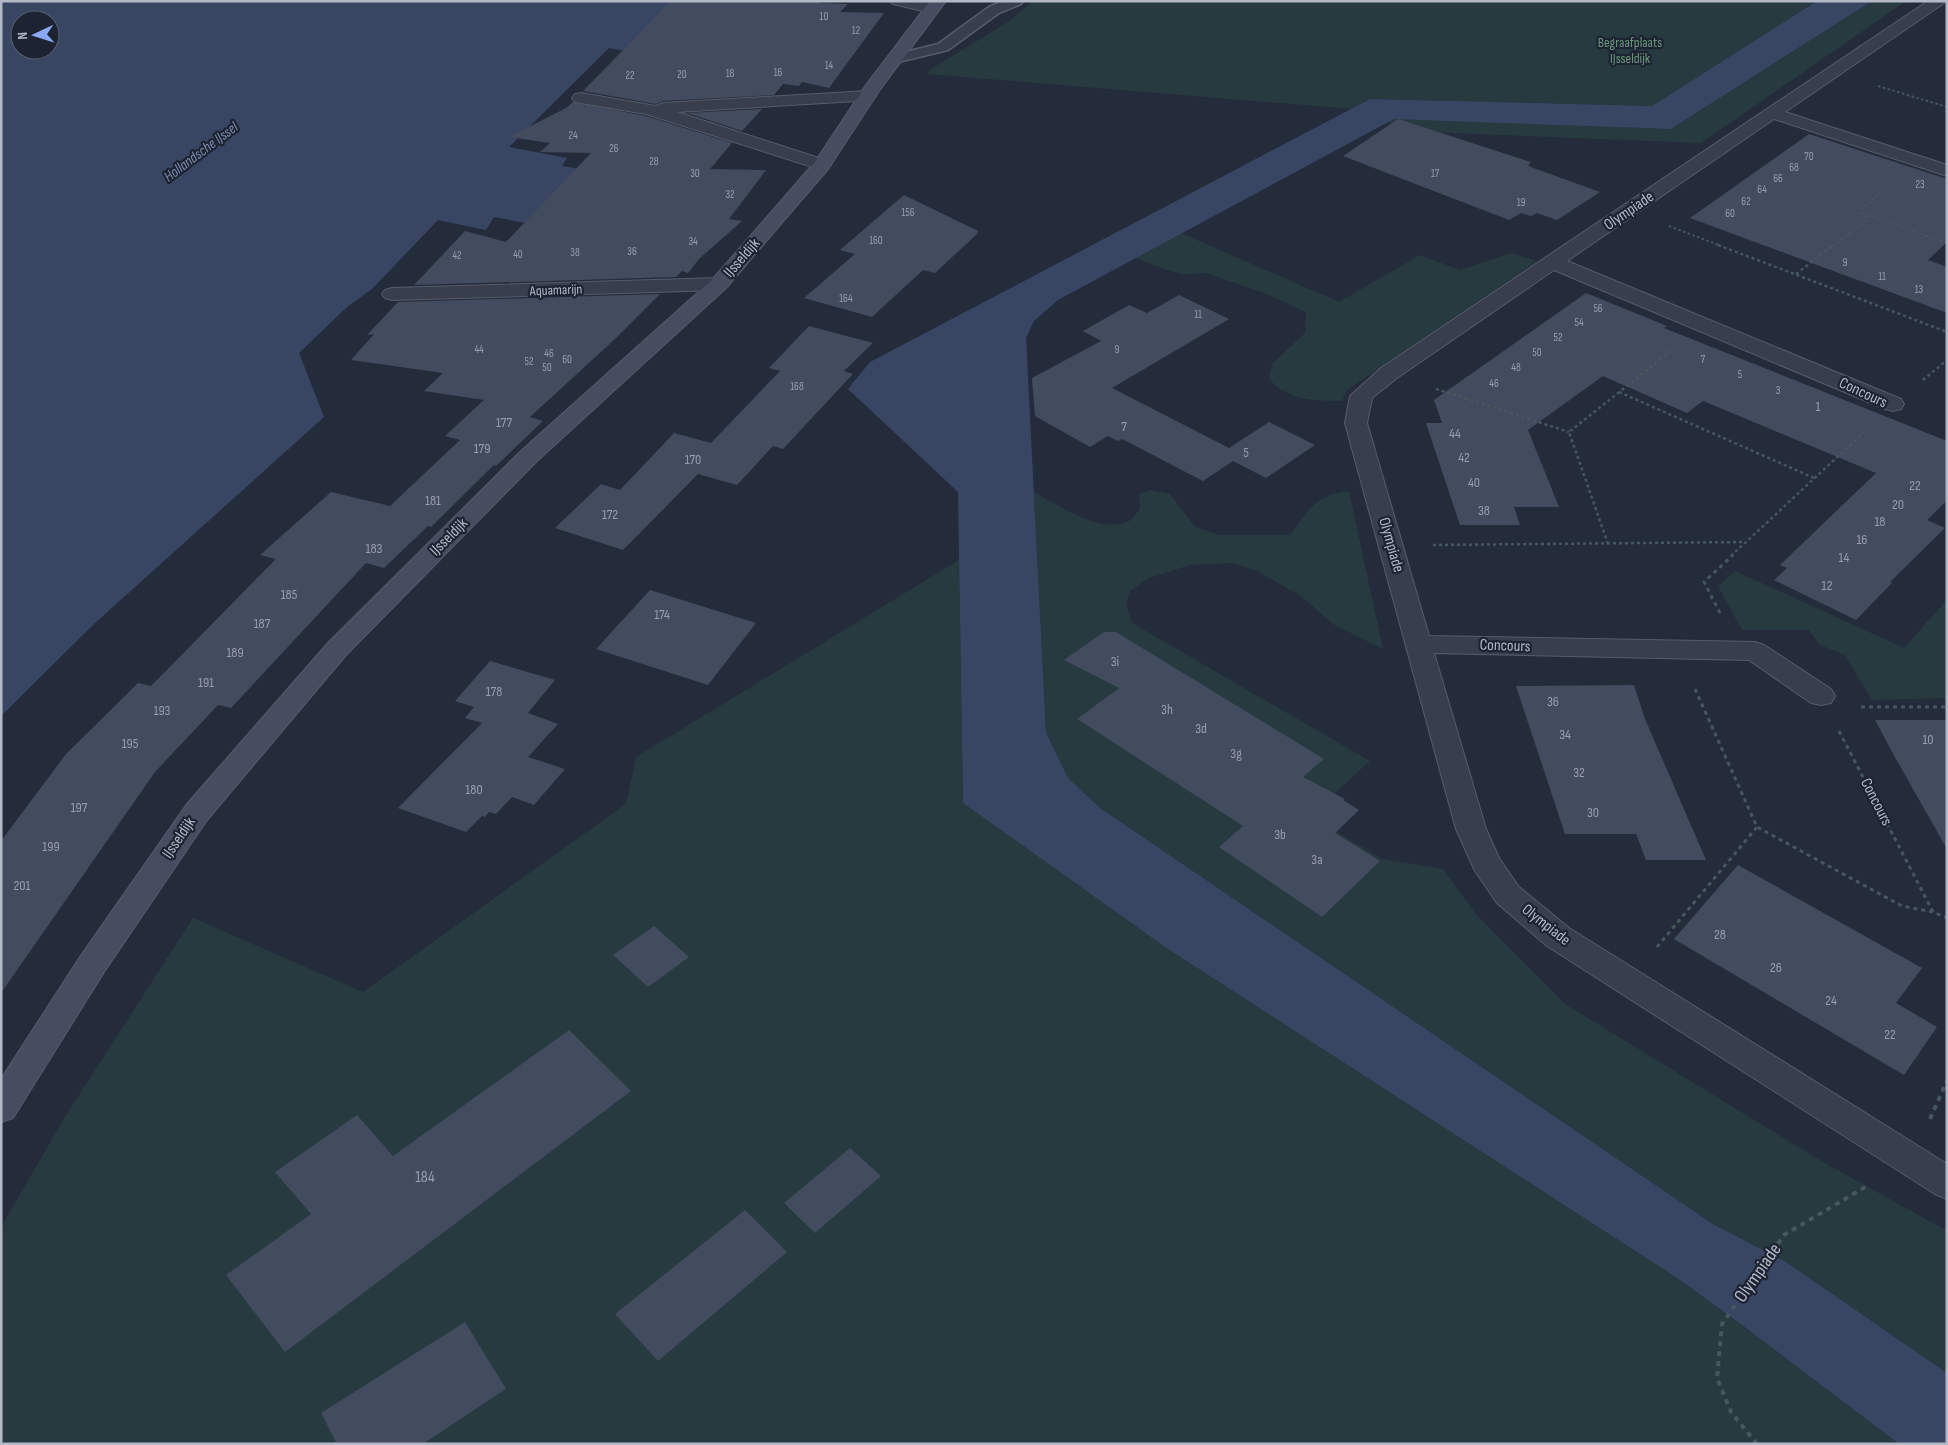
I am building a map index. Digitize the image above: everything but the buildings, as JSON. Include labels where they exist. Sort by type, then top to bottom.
[{"type":"street","points":[[898,1],[934,5]]},
{"type":"street","name":"Olympiade","points":[[1939,1],[1389,373],[1361,396],[1356,423],[1471,829],[1486,862],[1508,895],[1558,937],[1947,1183]]},
{"type":"street","name":"IJsseldijk","points":[[1,1108],[94,963],[196,812],[337,649],[529,456],[719,284],[822,165],[867,96],[934,5]]},
{"type":"street","points":[[650,109],[867,96]]},
{"type":"street","points":[[581,98],[650,109],[822,165]]},
{"type":"street","points":[[1772,113],[1947,171]]},
{"type":"street","name":"Concours","points":[[1553,262],[1893,404]]},
{"type":"street","name":"Aquamarijn","points":[[392,294],[719,284]]},
{"type":"street","name":"Concours","points":[[1419,644],[1755,651],[1824,702]]},
{"type":"lane","points":[[894,59],[943,48],[994,10],[1016,1]]},
{"type":"path","points":[[1833,71],[1947,107]]},
{"type":"path","points":[[1795,274],[1867,220],[1861,209],[1917,161]]},
{"type":"path","points":[[1630,211],[1947,332]]},
{"type":"path","points":[[1864,214],[1947,243]]},
{"type":"path","points":[[1569,432],[1704,325]]},
{"type":"path","points":[[1389,373],[1569,432]]},
{"type":"path","points":[[1619,392],[1814,478]]},
{"type":"path","name":"Concours","points":[[1741,651],[1704,582],[1893,404]]},
{"type":"path","points":[[1569,432],[1608,544]]},
{"type":"path","points":[[1392,546],[1745,542]]},
{"type":"path","points":[[1677,650],[1757,827],[1902,906],[1933,912],[1947,918]]},
{"type":"path","points":[[1824,702],[1947,707]]},
{"type":"path","name":"Concours","points":[[1824,702],[1933,912]]},
{"type":"path","points":[[1628,982],[1757,827]]},
{"type":"path","name":"Olympiade","points":[[1757,1444],[1730,1412],[1717,1378],[1722,1324],[1784,1235],[1912,1160]]},
{"type":"green space","name":"Begraafplaats IJsseldijk","points":[[1033,1],[1817,1],[1652,106],[1370,99],[1352,109],[927,74],[931,69],[1008,22]]},
{"type":"green space","points":[[1872,1],[1906,1],[1701,143],[1410,131],[1388,122],[1394,118],[1671,129]]},
{"type":"green space","points":[[1181,233],[1339,302],[1420,255],[1460,270],[1511,253],[1537,261],[1347,390],[1342,401],[1322,401],[1294,396],[1285,392],[1269,379],[1272,364],[1305,333],[1306,312],[1267,294],[1206,273],[1184,274],[1134,258]]},
{"type":"green space","points":[[1151,490],[1170,494],[1195,527],[1219,535],[1290,535],[1314,505],[1328,496],[1349,491],[1383,649],[1333,624],[1301,596],[1255,570],[1232,563],[1190,565],[1149,578],[1130,591],[1126,605],[1132,623],[1370,761],[1310,816],[1382,859],[1443,869],[1475,913],[1565,1004],[1818,1159],[1947,1231],[1947,1373],[1786,1262],[1713,1224],[1100,808],[1068,778],[1046,732],[1034,492],[1067,511],[1091,521],[1116,524],[1127,522],[1133,518],[1140,508],[1139,494]]},
{"type":"green space","points":[[959,560],[963,803],[1165,947],[1677,1278],[1899,1444],[1,1444],[1,1227],[63,1120],[193,918],[363,992],[626,804],[636,757]]},
{"type":"green space","points":[[1735,571],[1904,648],[1947,600],[1947,698],[1872,700],[1845,655],[1820,645],[1809,630],[1742,630],[1718,586]]},
{"type":"water","name":"Hollandsche IJssel","points":[[1,1],[692,1],[661,58],[609,48],[509,147],[567,158],[562,166],[612,174],[541,226],[494,217],[486,230],[438,220],[372,289],[347,307],[299,353],[324,417],[94,624],[1,716]]},
{"type":"water","points":[[1817,1],[1872,1],[1671,129],[1394,119],[1058,300],[1034,321],[1026,338],[1046,732],[1068,778],[1100,808],[1713,1224],[1786,1262],[1947,1373],[1947,1444],[1899,1444],[1677,1278],[1165,947],[963,803],[958,492],[848,389],[870,362],[1370,99],[1652,106]]}]
